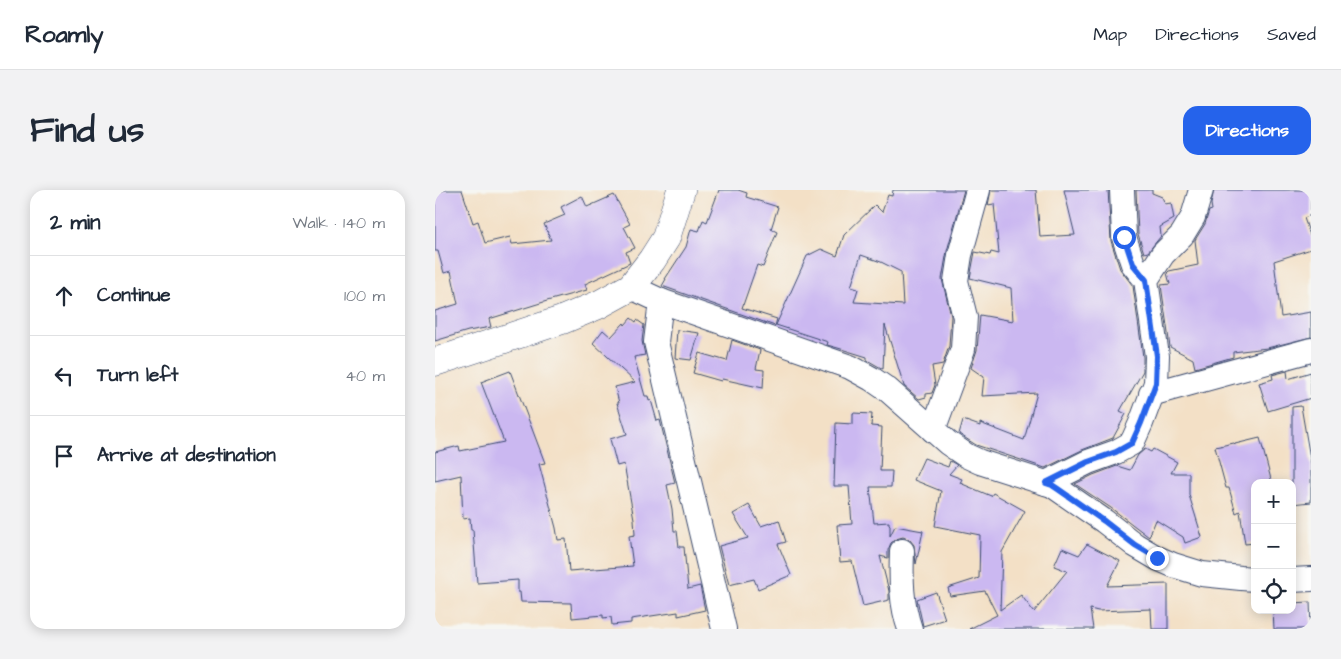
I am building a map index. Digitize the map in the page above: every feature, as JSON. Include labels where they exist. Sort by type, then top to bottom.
[{"type":"street","points":[[435,362],[562,320],[598,306],[631,287],[666,238],[681,190]]},
{"type":"street","points":[[933,430],[963,349],[965,317],[956,280],[960,255],[978,190]]},
{"type":"street","points":[[1046,483],[1132,443],[1156,383],[1157,356],[1146,280],[1133,264],[1124,237],[1122,190]]},
{"type":"street","points":[[1146,280],[1163,254],[1182,235],[1193,217],[1201,190]]},
{"type":"street","points":[[631,287],[661,301],[850,367],[887,390],[948,443],[967,456],[1052,485],[1135,545],[1157,558],[1202,574],[1251,579]]},
{"type":"street","points":[[661,301],[656,342],[724,629]]},
{"type":"street","points":[[1151,394],[1311,350]]},
{"type":"street","points":[[902,551],[901,585],[905,615],[910,629]]},
{"type":"street","points":[[1296,580],[1311,579]]},
{"type":"building","points":[[445,190],[462,190],[473,223],[478,221],[485,243],[510,237],[512,244],[551,240],[544,224],[565,215],[561,207],[582,196],[587,207],[614,195],[630,224],[624,227],[635,248],[626,252],[630,263],[585,284],[587,290],[489,319],[491,327],[468,331],[435,341],[435,311],[458,304],[451,271],[444,273],[438,251],[435,251],[435,193]]},
{"type":"building","points":[[719,190],[738,190],[747,193],[746,197],[778,207],[771,229],[777,232],[763,267],[757,265],[742,308],[777,319],[775,326],[662,286],[686,247],[691,229],[699,231],[703,220],[707,222]]},
{"type":"building","points":[[893,190],[964,190],[947,251],[942,279],[951,316],[949,346],[943,364],[932,366],[935,385],[932,393],[926,394],[926,397],[919,399],[904,386],[885,325],[883,369],[867,360],[867,357],[827,345],[828,342],[776,325],[807,256],[821,249],[837,256],[844,235],[875,205],[882,212],[888,195],[892,196]],"holes":[[[861,255],[901,272],[903,305],[854,302],[858,289],[851,287]]]},
{"type":"building","points":[[991,190],[1036,190],[1040,237],[1075,235],[1064,190],[1108,190],[1111,241],[1120,269],[1133,286],[1143,357],[1143,371],[1120,411],[1126,414],[1113,438],[1082,450],[1045,468],[976,445],[959,434],[963,420],[980,426],[980,423],[1024,440],[1037,393],[982,396],[984,377],[971,368],[977,350],[980,315],[1013,321],[1011,288],[970,278],[975,252],[990,255],[991,252],[999,254],[994,204],[988,205]]},
{"type":"building","points":[[1136,190],[1152,190],[1152,193],[1162,197],[1165,204],[1171,203],[1174,219],[1160,227],[1161,236],[1148,252],[1144,253],[1138,234]]},
{"type":"building","points":[[1214,190],[1311,190],[1311,215],[1304,218],[1311,238],[1311,249],[1274,261],[1281,317],[1311,312],[1311,337],[1267,348],[1233,352],[1233,357],[1195,368],[1193,359],[1170,347],[1161,285],[1170,284],[1167,273],[1169,271],[1198,265],[1195,240],[1205,224],[1209,211],[1212,210],[1211,204]]},
{"type":"building","points":[[631,318],[644,325],[642,341],[645,355],[634,357],[645,396],[648,396],[649,401],[651,400],[657,421],[660,420],[675,483],[667,485],[674,531],[677,531],[679,547],[684,547],[688,589],[700,586],[705,610],[678,616],[678,612],[631,619],[631,623],[612,625],[611,617],[603,618],[603,615],[572,618],[571,603],[521,602],[520,592],[518,592],[518,580],[477,583],[473,530],[471,530],[470,518],[463,519],[461,475],[435,481],[435,452],[459,446],[460,451],[504,442],[481,382],[510,371],[545,463],[539,464],[558,540],[566,539],[569,571],[633,566],[629,536],[635,535],[634,519],[624,464],[617,466],[610,439],[627,434],[617,403],[619,403],[615,387],[635,382],[593,343],[603,330],[611,337]]},
{"type":"building","points":[[677,330],[699,333],[691,360],[675,358]]},
{"type":"building","points":[[732,340],[760,350],[756,369],[764,370],[763,388],[722,379],[721,381],[693,373],[699,353],[727,361]]},
{"type":"building","points":[[1287,371],[1288,379],[1311,372],[1311,398],[1268,411],[1259,383],[1273,379],[1272,375]]},
{"type":"building","points":[[1301,406],[1311,464],[1311,502],[1296,504],[1296,479],[1292,479],[1292,407]]},
{"type":"building","points":[[853,413],[872,414],[871,426],[882,427],[880,471],[892,471],[891,487],[870,487],[874,523],[889,522],[890,536],[895,526],[923,531],[916,564],[914,545],[910,540],[903,537],[891,543],[888,550],[888,558],[880,556],[889,591],[889,600],[863,606],[852,561],[840,562],[837,525],[852,524],[849,486],[834,486],[836,423],[853,424]]},
{"type":"building","points":[[1260,438],[1271,479],[1251,479],[1251,543],[1245,544],[1240,511],[1236,513],[1229,488],[1226,488],[1215,447]]},
{"type":"building","points":[[1145,449],[1151,452],[1153,449],[1177,462],[1171,473],[1189,473],[1189,495],[1202,537],[1185,543],[1183,537],[1156,520],[1149,537],[1075,484],[1117,466],[1130,470],[1138,455]]},
{"type":"building","points":[[924,458],[948,467],[950,461],[957,465],[949,474],[962,479],[960,483],[991,496],[993,493],[1025,511],[1002,552],[1000,610],[1021,595],[1034,612],[1067,571],[1054,566],[1062,548],[1079,555],[1087,544],[1120,561],[1107,586],[1168,584],[1168,629],[1152,629],[1151,609],[1098,611],[1090,609],[1093,629],[969,629],[997,615],[985,591],[950,596],[948,588],[979,578],[980,535],[935,526],[941,491],[914,480]]},
{"type":"building","points":[[749,505],[761,526],[779,520],[786,542],[778,544],[791,575],[758,589],[754,579],[729,585],[719,546],[748,538],[733,514]]},
{"type":"building","points":[[936,592],[945,619],[923,626],[917,599]]},
{"type":"building","points":[[1310,602],[1311,629],[1274,629],[1273,614],[1296,614],[1296,603]]},
{"type":"route","points":[[1124,237],[1133,264],[1146,280],[1157,356],[1156,383],[1132,443],[1046,483],[1058,489],[1145,552],[1157,558]]}]
